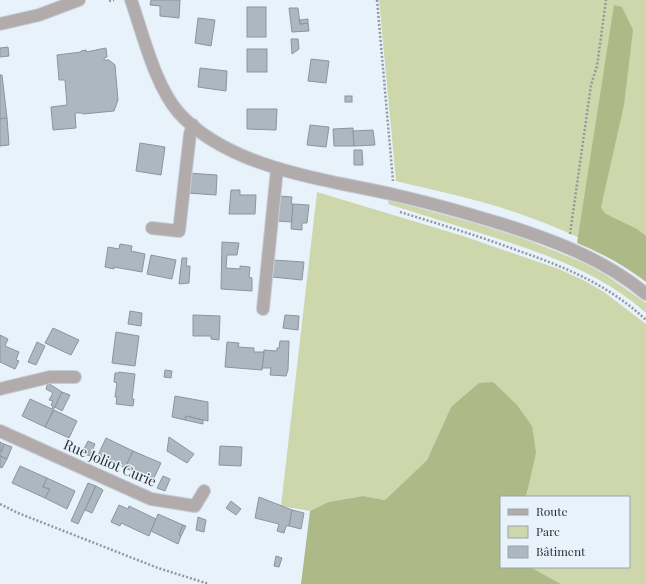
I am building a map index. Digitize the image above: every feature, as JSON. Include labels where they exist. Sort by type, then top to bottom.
[{"type":"street","points":[[0,24],[16,21],[79,0]]},
{"type":"street","points":[[131,0],[155,71],[165,93],[178,112],[193,126],[214,141],[277,169],[456,210],[532,234],[568,248],[613,270],[632,282],[646,294]]},
{"type":"street","points":[[152,228],[179,231],[190,134],[193,126]]},
{"type":"street","points":[[263,309],[277,169]]},
{"type":"street","points":[[0,389],[50,377],[75,377]]},
{"type":"street","name":"Rue Joliot Curie","points":[[0,431],[152,498],[195,506],[204,491]]},
{"type":"path","points":[[109,2],[114,0]]},
{"type":"path","points":[[377,0],[394,195]]},
{"type":"path","points":[[568,248],[590,85],[597,66],[606,0]]},
{"type":"path","points":[[397,211],[497,243],[566,268],[602,286],[646,320]]},
{"type":"path","points":[[0,504],[18,514],[151,565],[209,584]]},
{"type":"green space","points":[[379,0],[646,0],[646,270],[583,239],[534,219],[502,208],[396,181]]},
{"type":"green space","points":[[614,5],[622,7],[633,30],[624,105],[601,207],[606,214],[637,229],[646,236],[646,282],[613,260],[577,243]]},
{"type":"green space","points":[[317,192],[463,236],[559,269],[604,292],[646,324],[646,584],[561,584],[531,568],[630,568],[630,496],[526,496],[528,491],[451,407],[427,460],[385,500],[363,496],[328,502],[310,511],[281,506]]},
{"type":"green space","points":[[389,200],[474,223],[522,238],[582,262],[606,275],[646,303],[646,313],[610,286],[569,265],[526,248],[388,204]]},
{"type":"green space","points":[[493,382],[517,405],[532,426],[536,453],[526,496],[500,496],[500,568],[532,568],[561,584],[301,584],[310,511],[328,502],[363,496],[385,500],[427,460],[451,407],[479,383]]},
{"type":"building","points":[[151,0],[180,0],[179,18],[160,16],[160,6],[150,5]]},
{"type":"building","points":[[247,7],[266,7],[266,37],[247,37]]},
{"type":"building","points":[[289,8],[298,8],[300,24],[308,23],[309,31],[292,32]]},
{"type":"building","points":[[198,18],[215,20],[211,46],[195,43]]},
{"type":"building","points":[[308,19],[308,23],[300,24],[300,20]]},
{"type":"building","points":[[291,39],[298,39],[299,49],[292,54]]},
{"type":"building","points":[[8,47],[9,56],[0,57],[0,48]]},
{"type":"building","points":[[106,48],[107,57],[104,58],[104,60],[109,60],[115,65],[118,100],[114,111],[83,114],[75,113],[76,128],[53,130],[51,107],[67,105],[65,80],[59,80],[57,55]]},
{"type":"building","points":[[247,49],[267,49],[267,72],[247,72]]},
{"type":"building","points":[[311,59],[329,61],[326,83],[308,81]]},
{"type":"building","points":[[200,68],[227,71],[226,91],[198,87]]},
{"type":"building","points":[[0,75],[2,75],[7,118],[0,119]]},
{"type":"building","points":[[345,96],[352,96],[352,102],[345,102]]},
{"type":"building","points":[[247,109],[277,109],[276,130],[247,129]]},
{"type":"building","points":[[7,118],[9,145],[0,146],[0,119]]},
{"type":"building","points":[[310,125],[329,127],[326,147],[307,145]]},
{"type":"building","points":[[353,128],[354,146],[334,146],[333,129]]},
{"type":"building","points":[[373,130],[375,145],[354,146],[353,131]]},
{"type":"building","points":[[140,143],[165,147],[161,175],[136,171]]},
{"type":"building","points":[[354,150],[362,150],[363,165],[354,165]]},
{"type":"building","points":[[188,173],[217,175],[216,195],[187,193]]},
{"type":"building","points":[[231,190],[240,190],[240,195],[256,195],[255,214],[229,214]]},
{"type":"building","points":[[279,196],[292,197],[292,222],[277,221]]},
{"type":"building","points":[[293,204],[309,205],[307,223],[302,223],[302,230],[291,229]]},
{"type":"building","points":[[222,242],[239,243],[237,255],[227,255],[226,268],[240,269],[240,266],[250,267],[249,277],[252,278],[252,291],[221,289]]},
{"type":"building","points":[[120,244],[132,246],[131,251],[145,254],[142,272],[114,267],[114,269],[105,267],[108,247],[119,249]]},
{"type":"building","points":[[151,255],[176,260],[172,279],[147,274]]},
{"type":"building","points":[[182,258],[187,258],[186,266],[190,266],[189,283],[179,284]]},
{"type":"building","points":[[273,260],[304,262],[302,280],[272,277]]},
{"type":"building","points":[[130,311],[142,313],[141,326],[128,324]]},
{"type":"building","points":[[193,315],[220,316],[219,340],[211,339],[211,336],[193,336]]},
{"type":"building","points":[[285,315],[299,316],[298,330],[283,328]]},
{"type":"building","points":[[53,328],[79,340],[71,355],[45,343]]},
{"type":"building","points":[[116,332],[139,336],[135,366],[112,363]]},
{"type":"building","points":[[0,335],[8,339],[5,346],[19,352],[16,360],[19,361],[15,369],[0,362]]},
{"type":"building","points":[[280,341],[289,341],[288,370],[286,376],[270,375],[271,368],[262,368],[264,350],[277,351]]},
{"type":"building","points":[[37,342],[45,346],[36,365],[28,362]]},
{"type":"building","points":[[227,342],[239,343],[238,347],[254,348],[254,352],[264,352],[262,370],[225,367]]},
{"type":"building","points":[[165,370],[172,371],[171,378],[164,377]]},
{"type":"building","points":[[115,373],[135,374],[132,399],[134,399],[133,406],[116,404],[117,397],[115,397],[117,383],[114,382]]},
{"type":"building","points":[[48,383],[62,392],[45,427],[22,416],[30,399],[52,409],[53,406],[51,405],[53,401],[49,400],[53,393],[46,389]]},
{"type":"building","points":[[62,392],[70,395],[62,411],[55,407]]},
{"type":"building","points":[[175,396],[208,402],[208,421],[186,416],[185,420],[172,417]]},
{"type":"building","points":[[54,410],[77,421],[69,438],[45,427]]},
{"type":"building","points":[[186,416],[203,420],[203,424],[185,420]]},
{"type":"building","points":[[169,437],[194,454],[187,463],[167,451]]},
{"type":"building","points":[[106,438],[133,451],[125,468],[98,455]]},
{"type":"building","points":[[88,441],[95,444],[90,456],[82,453]]},
{"type":"building","points":[[0,442],[4,444],[1,452],[0,452]]},
{"type":"building","points":[[4,444],[12,447],[7,459],[0,456]]},
{"type":"building","points":[[220,446],[242,447],[241,466],[219,465]]},
{"type":"building","points":[[133,451],[161,463],[153,480],[125,468]]},
{"type":"building","points":[[0,456],[7,459],[2,468],[0,467]]},
{"type":"building","points":[[20,466],[47,478],[43,487],[50,489],[45,498],[12,483]]},
{"type":"building","points":[[163,476],[170,479],[165,491],[157,488]]},
{"type":"building","points":[[47,478],[75,491],[67,509],[45,498],[50,489],[43,487]]},
{"type":"building","points":[[88,483],[96,486],[78,524],[71,521]]},
{"type":"building","points":[[96,486],[103,490],[92,513],[85,510]]},
{"type":"building","points":[[259,497],[292,510],[289,526],[286,526],[284,533],[277,531],[279,524],[255,518]]},
{"type":"building","points":[[231,501],[241,509],[236,515],[226,508]]},
{"type":"building","points":[[119,505],[128,509],[129,506],[156,519],[149,536],[121,523],[120,526],[111,522]]},
{"type":"building","points":[[292,510],[304,513],[301,529],[289,526]]},
{"type":"building","points":[[158,514],[183,525],[179,535],[181,536],[178,544],[151,531]]},
{"type":"building","points":[[198,517],[206,520],[204,532],[196,530]]},
{"type":"building","points":[[183,525],[186,526],[181,536],[179,535]]},
{"type":"building","points":[[276,556],[282,558],[279,567],[274,566]]}]
